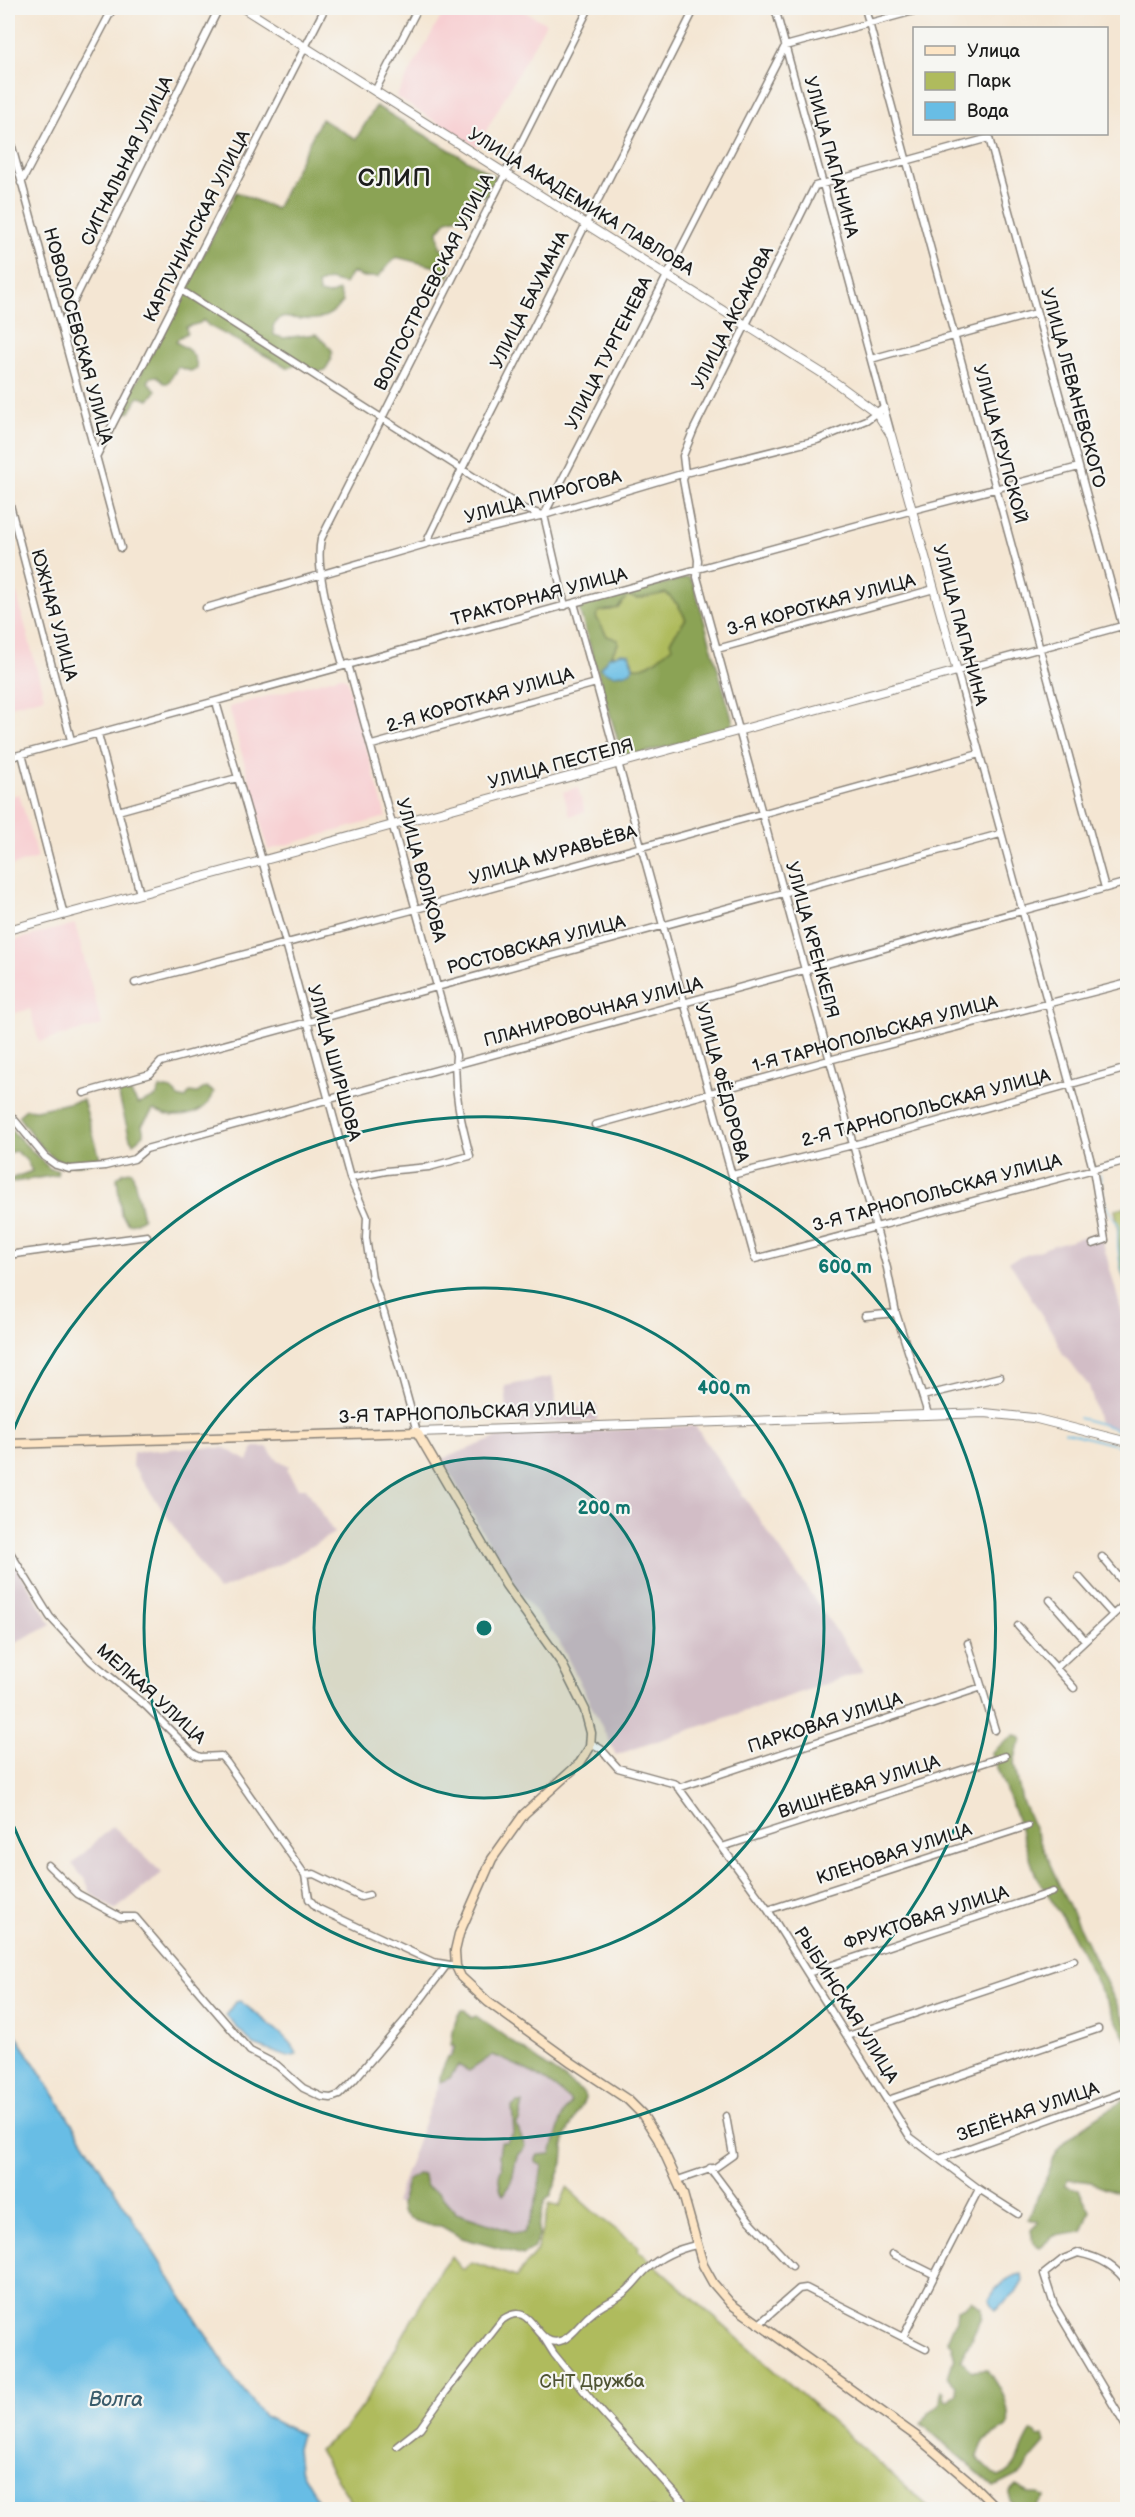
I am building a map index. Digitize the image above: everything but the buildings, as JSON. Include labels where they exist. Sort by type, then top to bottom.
[{"type":"main road","name":"3-Я ТАРНОПОЛЬСКАЯ УЛИЦА","points":[[8,1444],[417,1432]]},
{"type":"main road","points":[[417,1432],[506,1585],[561,1662],[590,1722],[591,1743],[580,1763],[539,1798],[502,1842],[482,1880],[459,1934],[455,1951],[456,1966],[461,1977],[488,2002],[635,2106],[650,2126],[678,2180],[696,2245],[708,2275],[731,2304],[916,2436],[998,2510]]},
{"type":"street","points":[[21,183],[113,8]]},
{"type":"street","name":"СИГНАЛЬНАЯ УЛИЦА","points":[[61,327],[219,8]]},
{"type":"street","name":"УЛИЦА АКАДЕМИКА ПАВЛОВА","points":[[243,8],[667,273],[747,326],[831,374],[880,410],[891,435]]},
{"type":"street","name":"КАРПУНИНСКАЯ УЛИЦА","points":[[96,457],[325,8]]},
{"type":"street","points":[[375,91],[418,8]]},
{"type":"street","name":"ВОЛГОСТРОЕВСКАЯ УЛИЦА","points":[[322,573],[320,547],[325,530],[589,8]]},
{"type":"street","name":"УЛИЦА БАУМАНА","points":[[429,543],[428,539],[462,469],[695,8]]},
{"type":"street","name":"УЛИЦА ПАПАНИНА","points":[[775,8],[871,359],[880,410]]},
{"type":"street","name":"УЛИЦА КРУПСКОЙ","points":[[865,8],[1105,888]]},
{"type":"street","points":[[785,46],[925,8]]},
{"type":"street","name":"УЛИЦА ТУРГЕНЕВА","points":[[544,515],[785,46]]},
{"type":"street","name":"НОВОЛОСЕВСКАЯ УЛИЦА","points":[[8,132],[121,548]]},
{"type":"street","name":"УЛИЦА ЛЕВАНЕВСКОГО","points":[[906,160],[989,138],[1128,646]]},
{"type":"street","points":[[823,184],[906,160]]},
{"type":"street","name":"УЛИЦА АКСАКОВА","points":[[685,473],[682,456],[694,429],[815,186],[823,184]]},
{"type":"street","points":[[181,290],[524,509],[544,515],[565,606]]},
{"type":"street","points":[[871,359],[1036,313]]},
{"type":"street","name":"УЛИЦА ПИРОГОВА","points":[[206,608],[429,543],[544,515],[685,473],[817,440],[866,420],[880,410]]},
{"type":"street","name":"УЛИЦА ПАПАНИНА","points":[[891,435],[1093,1169],[1105,1240],[1093,1244]]},
{"type":"street","name":"ТРАКТОРНАЯ УЛИЦА","points":[[8,758],[346,664],[1079,467]]},
{"type":"street","name":"УЛИЦА КРЕНКЕЛЯ","points":[[685,473],[682,480],[698,560],[697,577],[875,1226],[896,1313],[928,1414]]},
{"type":"street","name":"ЮЖНАЯ УЛИЦА","points":[[8,498],[71,740]]},
{"type":"street","name":"УЛИЦА ВОЛКОВА","points":[[322,573],[346,664],[372,745],[456,1055],[457,1107],[470,1156],[429,1167],[386,1171],[350,1178]]},
{"type":"street","name":"3-Я КОРОТКАЯ УЛИЦА","points":[[717,649],[934,589]]},
{"type":"street","name":"УЛИЦА ФЁДОРОВА","points":[[574,603],[755,1258]]},
{"type":"street","name":"УЛИЦА ПЕСТЕЛЯ","points":[[8,930],[1122,626]]},
{"type":"street","name":"2-Я КОРОТКАЯ УЛИЦА","points":[[372,745],[596,683]]},
{"type":"street","name":"УЛИЦА ШИРШОВА","points":[[216,702],[286,943],[350,1178],[368,1217],[366,1238],[372,1278],[417,1432]]},
{"type":"street","points":[[98,734],[140,894]]},
{"type":"street","points":[[22,754],[64,915]]},
{"type":"street","name":"УЛИЦА МУРАВЬЁВА","points":[[135,983],[416,909],[979,754]]},
{"type":"street","points":[[118,811],[237,778]]},
{"type":"street","name":"РОСТОВСКАЯ УЛИЦА","points":[[84,1093],[150,1074],[161,1062],[1000,834]]},
{"type":"street","name":"ПЛАНИРОВОЧНАЯ УЛИЦА","points":[[8,1112],[45,1156],[56,1165],[69,1169],[105,1166],[134,1159],[146,1149],[1128,882]]},
{"type":"street","name":"1-Я ТАРНОПОЛЬСКАЯ УЛИЦА","points":[[595,1125],[830,1060],[1128,983]]},
{"type":"street","name":"2-Я ТАРНОПОЛЬСКАЯ УЛИЦА","points":[[732,1175],[853,1145],[1128,1068]]},
{"type":"street","name":"3-Я ТАРНОПОЛЬСКАЯ УЛИЦА","points":[[755,1258],[1128,1160]]},
{"type":"street","points":[[8,1255],[147,1236]]},
{"type":"street","points":[[866,1316],[896,1313]]},
{"type":"street","points":[[923,1396],[1000,1377]]},
{"type":"street","name":"3-Я ТАРНОПОЛЬСКАЯ УЛИЦА","points":[[417,1432],[985,1413],[1022,1416],[1057,1423],[1128,1442]]},
{"type":"street","name":"МЕЛКАЯ УЛИЦА","points":[[8,1549],[41,1606],[91,1661],[146,1706],[194,1754],[200,1757],[221,1756],[305,1875],[309,1899],[317,1908],[446,1966]]},
{"type":"street","points":[[1102,1557],[1128,1588]]},
{"type":"street","points":[[1079,1577],[1113,1615]]},
{"type":"street","points":[[1050,1600],[1085,1640]]},
{"type":"street","points":[[1056,1668],[1128,1601]]},
{"type":"street","points":[[1018,1626],[1074,1688]]},
{"type":"street","points":[[968,1643],[995,1730]]},
{"type":"street","name":"ПАРКОВАЯ УЛИЦА","points":[[677,1786],[982,1687]]},
{"type":"street","points":[[591,1743],[601,1749],[618,1768],[677,1786]]},
{"type":"street","name":"ВИШНЁВАЯ УЛИЦА","points":[[722,1847],[1005,1756]]},
{"type":"street","name":"РЫБИНСКАЯ УЛИЦА","points":[[677,1786],[768,1910],[910,2137],[979,2189],[1018,2214]]},
{"type":"street","name":"КЛЕНОВАЯ УЛИЦА","points":[[768,1910],[1028,1826]]},
{"type":"street","points":[[48,1865],[78,1894],[120,1917],[135,1917],[250,2051],[277,2065],[303,2088],[322,2097],[339,2095],[406,2019],[446,1966],[456,1966]]},
{"type":"street","points":[[305,1875],[314,1874],[361,1897],[369,1895]]},
{"type":"street","name":"ФРУКТОВАЯ УЛИЦА","points":[[808,1972],[1053,1892]]},
{"type":"street","points":[[848,2036],[1074,1960]]},
{"type":"street","points":[[888,2100],[1098,2029]]},
{"type":"street","name":"ЗЕЛЁНАЯ УЛИЦА","points":[[939,2159],[1128,2091]]},
{"type":"street","points":[[678,2180],[710,2168],[734,2155],[726,2116]]},
{"type":"street","points":[[710,2168],[738,2208],[792,2266]]},
{"type":"street","points":[[903,2337],[979,2189]]},
{"type":"street","points":[[543,2338],[558,2341],[564,2339],[594,2311],[626,2291],[652,2265],[674,2251],[696,2245]]},
{"type":"street","points":[[1128,2285],[1118,2271],[1106,2261],[1078,2253],[1063,2259],[1044,2274],[1054,2304],[1128,2430]]},
{"type":"street","points":[[893,2254],[935,2275]]},
{"type":"street","points":[[758,2325],[799,2289],[806,2288],[926,2349]]},
{"type":"street","points":[[397,2446],[420,2428],[445,2392],[502,2320],[509,2315],[521,2313],[593,2402],[690,2510]]},
{"type":"street","points":[[981,2510],[988,2499]]},
{"type":"shaded area","points":[[446,8],[517,8],[546,23],[477,147],[396,97]]},
{"type":"shaded area","points":[[8,561],[44,697],[8,707]]},
{"type":"shaded area","points":[[341,676],[347,679],[386,817],[268,850],[229,707]]},
{"type":"shaded area","points":[[578,787],[585,812],[570,816],[563,792]]},
{"type":"shaded area","points":[[19,794],[38,858],[8,867],[8,797]]},
{"type":"shaded area","points":[[75,924],[102,1025],[39,1042],[30,1009],[8,1015],[8,942]]},
{"type":"shaded area","points":[[1100,1232],[1127,1332],[1127,1433],[1099,1422],[1089,1386],[1063,1354],[1009,1261]]},
{"type":"shaded area","points":[[552,1377],[557,1410],[597,1405],[597,1421],[508,1424],[505,1386]]},
{"type":"shaded area","points":[[695,1426],[864,1671],[616,1755],[559,1641],[521,1594],[479,1526],[442,1459],[496,1438],[531,1434]]},
{"type":"shaded area","points":[[194,1447],[225,1448],[248,1461],[254,1447],[267,1447],[275,1458],[289,1466],[287,1471],[298,1488],[306,1488],[334,1533],[284,1562],[218,1591],[132,1465],[133,1452]]},
{"type":"shaded area","points":[[8,1552],[51,1624],[8,1647]]},
{"type":"shaded area","points":[[113,1826],[162,1873],[115,1910],[91,1893],[86,1881],[72,1864]]},
{"type":"shaded area","points":[[461,2021],[576,2097],[526,2245],[395,2203]]},
{"type":"green space","points":[[376,106],[499,179],[491,196],[475,196],[466,215],[447,220],[438,231],[440,247],[447,252],[450,259],[449,276],[443,278],[436,267],[396,257],[378,277],[363,277],[352,272],[345,284],[329,280],[318,284],[319,293],[328,295],[339,291],[343,302],[322,318],[281,317],[273,326],[274,335],[283,338],[316,334],[332,350],[331,360],[325,370],[315,373],[296,363],[289,368],[209,326],[203,320],[186,327],[187,333],[176,342],[191,352],[197,369],[190,371],[178,367],[168,383],[164,383],[157,376],[151,377],[148,382],[156,391],[149,400],[140,397],[130,412],[120,414],[236,192],[276,209],[321,119],[356,139]]},
{"type":"green space","points":[[689,577],[694,585],[733,722],[732,728],[623,758],[579,609],[582,605]],"holes":[[[666,593],[678,605],[686,619],[670,641],[672,647],[659,658],[644,666],[633,667],[629,654],[611,655],[618,640],[607,636],[596,617],[598,612],[617,608],[628,596],[637,599]]]},
{"type":"green space","points":[[666,593],[678,605],[686,619],[673,637],[673,647],[649,664],[639,667],[633,667],[632,661],[626,654],[610,656],[618,640],[607,636],[596,617],[597,612],[616,608],[628,596],[637,599]]},
{"type":"green space","points":[[126,1086],[138,1104],[156,1097],[160,1088],[172,1090],[178,1097],[185,1099],[190,1092],[197,1093],[206,1087],[214,1092],[205,1107],[183,1116],[171,1116],[153,1110],[142,1125],[144,1135],[133,1143],[119,1096],[121,1090]]},
{"type":"green space","points":[[83,1100],[100,1158],[85,1164],[73,1165],[61,1162],[52,1156],[34,1138],[18,1116],[26,1109],[36,1110]]},
{"type":"green space","points":[[8,1127],[50,1169],[58,1170],[57,1175],[8,1183],[13,1178],[32,1171],[26,1160],[16,1151],[8,1153]]},
{"type":"green space","points":[[132,1171],[143,1218],[128,1224],[121,1214],[117,1178],[124,1172]]},
{"type":"green space","points":[[1128,1206],[1127,1285],[1121,1267],[1115,1210]]},
{"type":"green space","points":[[1014,1735],[1019,1736],[1022,1740],[1014,1763],[1022,1801],[1065,1898],[1127,2025],[1127,2041],[1067,1925],[1036,1876],[991,1753]]},
{"type":"green space","points":[[461,2010],[465,2010],[471,2018],[476,2016],[584,2093],[585,2099],[565,2137],[563,2163],[551,2195],[545,2201],[538,2228],[539,2235],[533,2249],[523,2255],[462,2238],[441,2226],[428,2225],[410,2219],[402,2212],[401,2204],[407,2181],[417,2174],[424,2175],[428,2188],[439,2193],[456,2213],[516,2233],[524,2233],[534,2209],[541,2175],[542,2166],[535,2160],[538,2155],[551,2154],[563,2114],[571,2102],[545,2080],[493,2055],[469,2071],[458,2065],[450,2078],[440,2082],[440,2075],[448,2057],[452,2056],[455,2045],[451,2045],[453,2031]]},
{"type":"green space","points":[[1127,2098],[1127,2196],[1091,2182],[1068,2179],[1065,2185],[1079,2190],[1090,2211],[1082,2232],[1054,2236],[1040,2247],[1033,2243],[1031,2230],[1039,2222],[1028,2219],[1051,2167],[1053,2157],[1081,2128]]},
{"type":"green space","points":[[517,2103],[523,2103],[519,2121],[516,2124],[525,2146],[518,2153],[512,2180],[503,2195],[499,2182],[502,2168],[499,2156],[501,2142],[506,2142],[514,2133],[512,2107]]},
{"type":"green space","name":"СНТ Дружба","points":[[567,2188],[597,2215],[639,2247],[637,2249],[931,2509],[356,2509],[318,2450],[344,2430],[365,2402],[442,2267],[452,2257],[463,2270],[472,2262],[516,2277],[536,2252],[550,2203],[559,2207]]},
{"type":"green space","points":[[972,2300],[982,2308],[982,2317],[961,2360],[972,2371],[988,2370],[1004,2396],[1008,2410],[1008,2426],[984,2441],[977,2458],[997,2477],[1005,2475],[1015,2465],[1032,2431],[1038,2437],[1043,2436],[1045,2443],[1022,2473],[994,2487],[922,2424],[928,2413],[940,2403],[941,2390],[944,2392],[945,2400],[948,2401],[957,2393],[956,2386],[948,2378],[955,2359],[951,2344],[947,2341],[956,2320],[957,2310],[965,2307]]},
{"type":"green space","points":[[1016,2486],[1029,2493],[1039,2493],[1044,2497],[1036,2506],[1038,2509],[1016,2509],[1010,2501],[1010,2492]]},
{"type":"water","points":[[622,653],[629,654],[633,667],[631,671],[614,675],[600,668],[609,657]]},
{"type":"water","points":[[240,2001],[281,2034],[297,2055],[288,2057],[254,2045],[226,2016],[236,2002]]},
{"type":"water","name":"Волга","points":[[8,2022],[232,2376],[264,2416],[301,2434],[297,2449],[299,2468],[323,2509],[8,2509]]},
{"type":"water","points":[[1022,2274],[1023,2280],[1016,2292],[996,2310],[989,2300],[995,2290],[1006,2280]]},
{"type":"waterway","points":[[1100,1175],[1105,1205],[1119,1225],[1119,1256],[1122,1272],[1128,1285]]},
{"type":"waterway","points":[[1079,1418],[1128,1434]]},
{"type":"waterway","points":[[1065,1432],[1128,1448]]},
{"type":"district","name":"СЛИП","points":[[395,178]]}]
